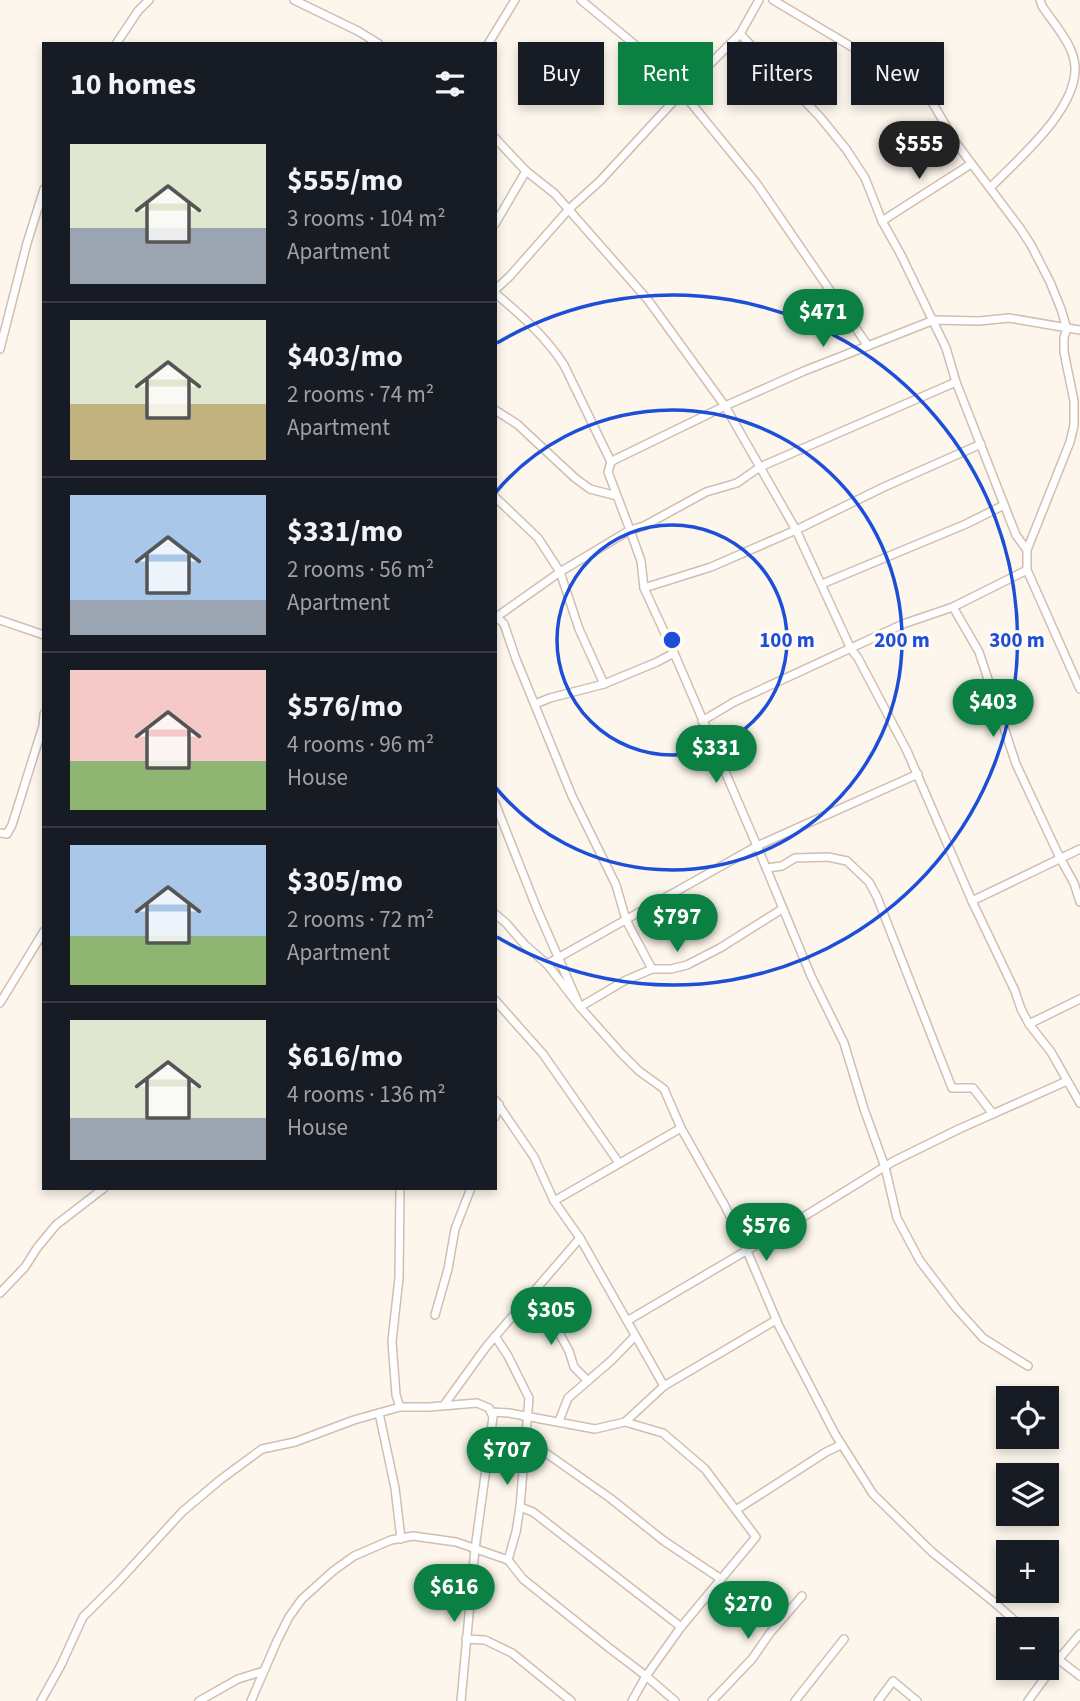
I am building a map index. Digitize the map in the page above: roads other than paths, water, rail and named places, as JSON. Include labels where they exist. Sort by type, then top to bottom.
[{"type":"street","points":[[117,42],[149,0]]},
{"type":"street","points":[[294,0],[376,42]]},
{"type":"street","points":[[489,42],[515,0]]},
{"type":"street","points":[[581,0],[632,42]]},
{"type":"street","points":[[713,61],[740,34],[759,0]]},
{"type":"street","points":[[774,0],[916,85],[932,102],[956,143],[1031,244],[1050,282],[1067,329],[1064,352],[1074,401],[1074,425],[1070,442],[1027,550],[1027,570],[1080,689]]},
{"type":"street","points":[[990,188],[1049,127],[1071,93],[1076,67],[1070,47],[1040,0]]},
{"type":"street","points":[[740,34],[800,96],[846,149],[865,178],[882,221],[934,320],[1016,536],[1027,550]]},
{"type":"street","points":[[497,290],[569,209],[600,181],[670,105]]},
{"type":"street","points":[[693,105],[757,184],[868,346]]},
{"type":"street","points":[[497,140],[526,171],[555,194],[648,300],[725,406],[796,530],[850,649],[858,658],[907,751],[1029,1024],[1051,1052],[1080,1103]]},
{"type":"street","points":[[882,221],[971,164]]},
{"type":"street","points":[[497,221],[526,171]]},
{"type":"street","points":[[0,349],[42,195]]},
{"type":"street","points":[[497,294],[556,353],[611,462],[608,472],[641,561],[644,588],[767,868],[811,976],[844,1043],[885,1167],[898,1218],[920,1261],[983,1338],[1028,1366]]},
{"type":"street","points":[[611,462],[804,371],[934,320],[979,321],[1009,318],[1080,330]]},
{"type":"street","points":[[497,616],[561,572],[630,530],[644,526],[706,492],[737,483],[760,467],[956,382]]},
{"type":"street","points":[[497,411],[517,424],[590,489],[617,496]]},
{"type":"street","points":[[644,588],[711,567],[981,444]]},
{"type":"street","points":[[497,499],[538,538],[561,572],[579,629],[604,684]]},
{"type":"street","points":[[822,584],[966,524],[1004,505]]},
{"type":"street","points":[[702,721],[734,702],[903,624],[954,607],[1027,570]]},
{"type":"street","points":[[954,607],[979,652],[1016,764],[1074,883],[1080,902]]},
{"type":"street","points":[[497,618],[504,624],[572,796],[616,886],[626,920],[652,969]]},
{"type":"street","points":[[0,620],[42,634]]},
{"type":"street","points":[[535,704],[604,684],[674,653]]},
{"type":"street","points":[[0,834],[7,834],[12,825],[42,729]]},
{"type":"street","points":[[547,964],[757,846],[918,774]]},
{"type":"street","points":[[497,808],[580,1007]]},
{"type":"street","points":[[972,901],[1080,849]]},
{"type":"street","points":[[767,868],[782,866],[795,858],[828,857],[847,861],[869,882],[952,1088],[974,1088],[993,1114]]},
{"type":"street","points":[[580,1007],[624,981],[652,969],[688,965],[782,909]]},
{"type":"street","points":[[497,916],[547,964],[580,1007],[639,1071],[664,1089],[681,1128],[725,1206],[776,1320],[841,1446],[873,1494],[932,1552],[1011,1617]]},
{"type":"street","points":[[0,1003],[42,933]]},
{"type":"street","points":[[1029,1024],[1080,999]]},
{"type":"street","points":[[497,1002],[543,1054],[619,1163]]},
{"type":"street","points":[[627,1321],[885,1167],[935,1141],[1067,1081]]},
{"type":"street","points":[[497,1102],[534,1157],[554,1201],[580,1238],[664,1386]]},
{"type":"street","points":[[554,1201],[681,1128]]},
{"type":"street","points":[[0,1293],[25,1267],[56,1225],[101,1190]]},
{"type":"street","points":[[400,1190],[399,1278],[392,1341],[396,1395],[400,1407]]},
{"type":"street","points":[[435,1315],[450,1260],[455,1229],[470,1190]]},
{"type":"street","points":[[443,1405],[495,1336],[580,1238]]},
{"type":"street","points":[[530,1296],[558,1331],[574,1367],[588,1381]]},
{"type":"street","points":[[625,1422],[664,1386],[776,1320]]},
{"type":"street","points":[[495,1336],[529,1398],[520,1507],[508,1560]]},
{"type":"street","points":[[559,1421],[568,1398],[635,1336]]},
{"type":"street","points":[[41,1701],[83,1617],[118,1583],[182,1512],[262,1449],[295,1442],[354,1420],[400,1407],[477,1403],[484,1405],[492,1417],[475,1549],[461,1701]]},
{"type":"street","points":[[491,1412],[595,1429],[625,1422],[663,1433],[705,1469],[756,1537],[681,1627],[646,1676],[632,1701]]},
{"type":"street","points":[[379,1413],[388,1452],[401,1539]]},
{"type":"street","points":[[526,1439],[610,1498],[664,1541],[721,1578]]},
{"type":"street","points":[[736,1510],[826,1452],[841,1446]]},
{"type":"street","points":[[520,1507],[533,1512],[681,1627]]},
{"type":"street","points":[[251,1701],[276,1641],[302,1600],[354,1556],[391,1540],[413,1536],[456,1542],[508,1560],[523,1578],[674,1701]]},
{"type":"street","points":[[712,1701],[752,1660],[770,1633],[802,1597]]},
{"type":"street","points":[[1059,1659],[1080,1634]]},
{"type":"street","points":[[466,1639],[485,1640],[512,1653],[570,1701]]},
{"type":"street","points":[[795,1701],[844,1639]]},
{"type":"street","points":[[1059,1661],[1080,1676]]},
{"type":"street","points":[[199,1701],[238,1679],[264,1671]]},
{"type":"street","points":[[1028,1701],[1043,1680]]},
{"type":"street","points":[[878,1701],[893,1681],[917,1701]]}]
